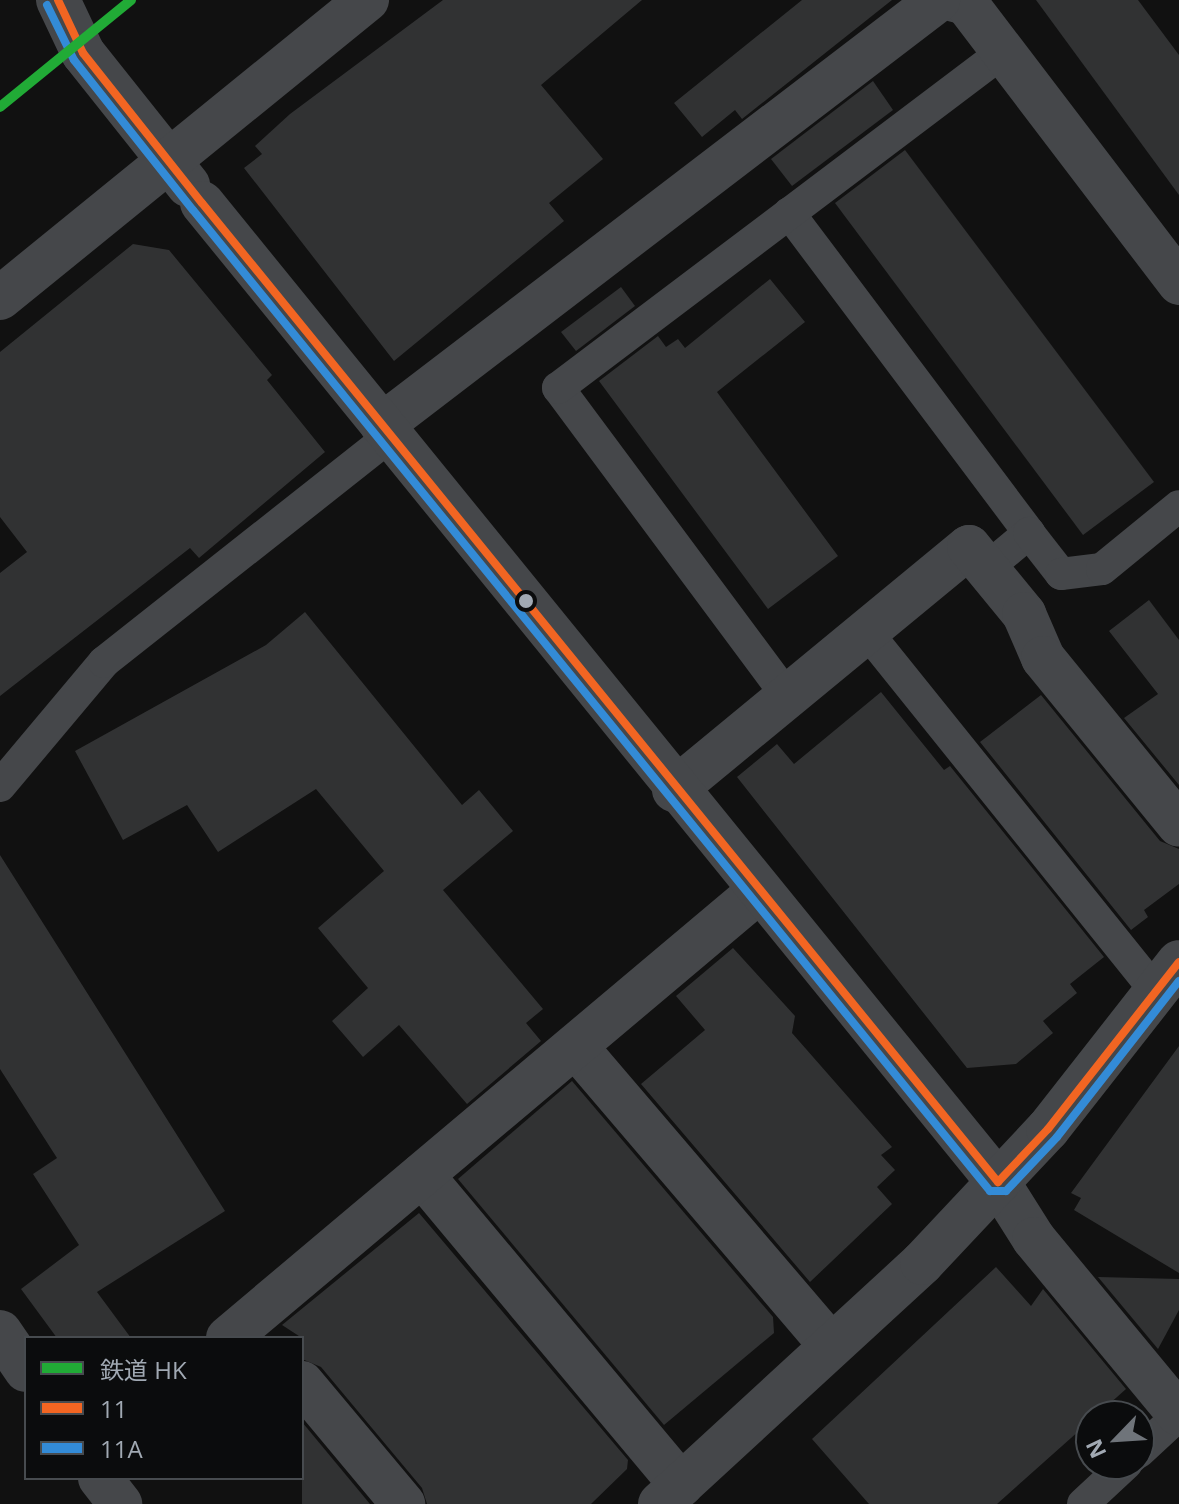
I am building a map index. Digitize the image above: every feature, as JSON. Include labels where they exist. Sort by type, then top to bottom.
[{"type":"street","points":[[58,0],[83,53],[674,790],[998,1182],[1034,1239],[1179,1415]]},
{"type":"street","points":[[0,298],[367,0]]},
{"type":"street","points":[[386,430],[957,1],[1003,52],[1179,283]]},
{"type":"street","points":[[674,790],[969,547],[1024,614],[1043,658],[1179,825]]},
{"type":"street","points":[[248,1332],[422,1175],[759,891]]},
{"type":"street","points":[[422,1175],[671,1494],[831,1346],[998,1182],[1167,977]]},
{"type":"street","points":[[576,1047],[831,1346]]},
{"type":"street","points":[[0,1332],[24,1367]]},
{"type":"street","points":[[304,1385],[403,1504]]},
{"type":"street","points":[[102,1480],[120,1504]]},
{"type":"lane","points":[[787,696],[558,388],[1003,52]]},
{"type":"lane","points":[[789,213],[1061,574],[1102,569],[1179,506]]},
{"type":"lane","points":[[0,786],[104,662],[386,430]]},
{"type":"lane","points":[[987,568],[1029,533]]},
{"type":"lane","points":[[866,631],[1167,977]]},
{"type":"lane","points":[[1155,1437],[1179,1415]]},
{"type":"lane","points":[[1083,1504],[1109,1480]]},
{"type":"building","points":[[443,0],[642,0],[541,85],[603,159],[549,203],[564,221],[394,361],[244,168],[262,154],[255,146],[290,114]]},
{"type":"building","points":[[802,0],[892,0],[742,119],[735,110],[702,137],[674,103]]},
{"type":"building","points":[[1036,0],[1138,0],[1179,55],[1179,195]]},
{"type":"building","points":[[873,81],[893,110],[792,186],[771,159]]},
{"type":"building","points":[[905,150],[1154,482],[1083,535],[835,203]]},
{"type":"building","points":[[133,244],[169,250],[272,375],[267,380],[325,452],[199,558],[190,548],[0,696],[0,573],[27,552],[0,517],[0,352]]},
{"type":"building","points":[[770,279],[805,322],[717,392],[838,556],[768,609],[599,381],[658,336],[666,347],[678,339],[685,348]]},
{"type":"building","points":[[621,287],[635,306],[576,351],[561,332]]},
{"type":"building","points":[[1149,600],[1179,640],[1179,785],[1124,718],[1158,694],[1109,631]]},
{"type":"building","points":[[305,612],[462,805],[479,790],[513,831],[443,890],[543,1009],[526,1023],[541,1041],[467,1104],[399,1025],[363,1057],[332,1021],[368,988],[318,928],[384,871],[316,789],[218,852],[187,805],[123,840],[75,751],[266,645]]},
{"type":"building","points":[[881,692],[944,770],[950,766],[1104,957],[1070,984],[1077,993],[1043,1021],[1053,1033],[1016,1064],[967,1068],[737,777],[777,744],[794,764]]},
{"type":"building","points":[[1041,695],[1160,841],[1179,849],[1179,884],[1144,910],[1148,917],[1131,930],[980,742]]},
{"type":"building","points":[[0,855],[225,1211],[97,1292],[130,1336],[56,1336],[21,1289],[79,1245],[33,1174],[57,1158],[0,1069]]},
{"type":"building","points":[[733,948],[795,1016],[792,1033],[892,1147],[881,1155],[895,1170],[877,1187],[892,1204],[810,1282],[641,1084],[705,1030],[676,996]]},
{"type":"building","points":[[1179,1046],[1179,1273],[1074,1210],[1081,1198],[1071,1193]]},
{"type":"building","points":[[572,1081],[773,1317],[774,1333],[664,1425],[458,1179]]},
{"type":"building","points":[[419,1213],[628,1460],[627,1469],[591,1504],[427,1504],[422,1488],[321,1367],[304,1360],[304,1336],[282,1325]]},
{"type":"building","points":[[996,1267],[1031,1306],[1043,1289],[1126,1389],[1114,1400],[1075,1400],[1075,1434],[997,1504],[869,1504],[812,1439]]},
{"type":"building","points":[[1098,1277],[1179,1279],[1179,1310],[1158,1349]]},
{"type":"building","points":[[304,1424],[370,1504],[302,1504],[304,1480]]},
{"type":"rail line","name":"HK","points":[[0,107],[131,0]]},
{"type":"transit line","name":"11","points":[[58,0],[83,53],[202,203],[998,1182]]},
{"type":"transit line","name":"11A","points":[[47,5],[74,60],[193,210],[990,1191],[1006,1191],[1057,1137],[1179,981]]},
{"type":"transit line","name":"11","points":[[998,1182],[1048,1129],[1179,962]]}]
